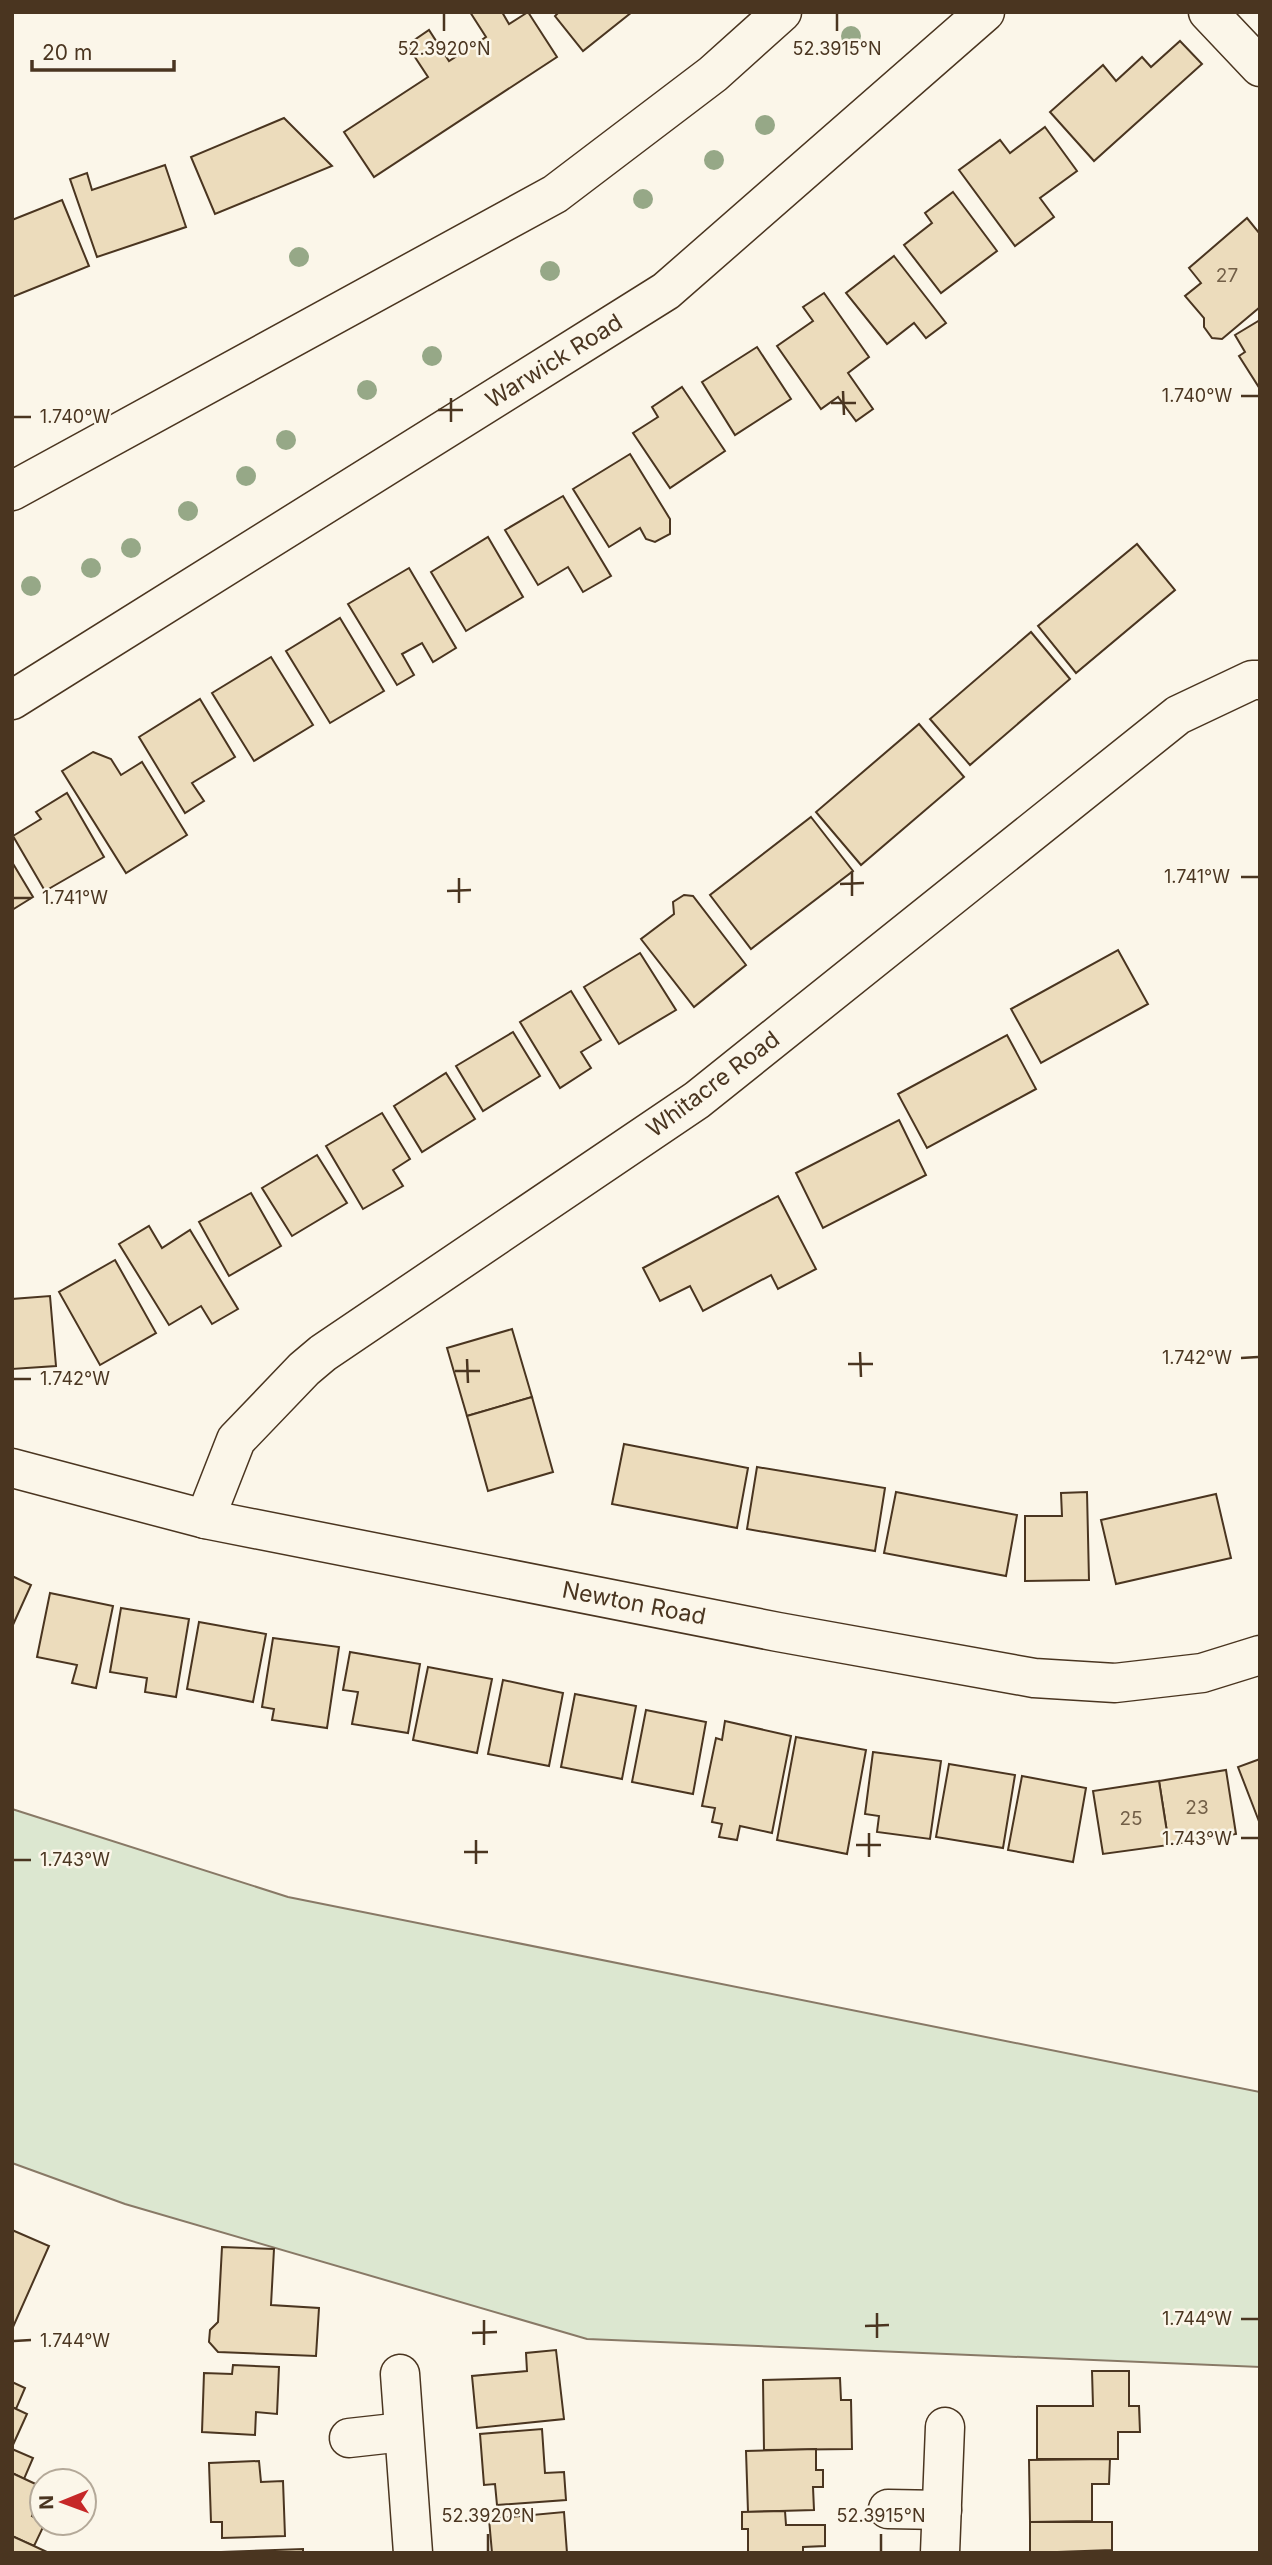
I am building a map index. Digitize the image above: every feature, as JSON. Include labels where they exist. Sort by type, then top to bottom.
[{"type":"street","points":[[12,491],[555,194],[713,74],[782,12]]},
{"type":"street","name":"Warwick Road","points":[[12,700],[666,291],[985,12]]},
{"type":"street","points":[[1208,12],[1260,67]]},
{"type":"street","name":"Whitacre Road","points":[[205,1519],[236,1440],[304,1369],[323,1353],[697,1100],[1178,715],[1252,680],[1260,680]]},
{"type":"street","name":"Newton Road","points":[[12,1468],[205,1519],[778,1632],[1034,1678],[1115,1684],[1202,1673],[1260,1655]]},
{"type":"street","points":[[400,2374],[413,2553]]},
{"type":"street","points":[[940,2553],[945,2427]]},
{"type":"street","points":[[349,2438],[404,2432]]},
{"type":"street","points":[[888,2509],[942,2510]]},
{"type":"green space","points":[[12,1809],[288,1897],[1260,2092],[1260,2367],[587,2339],[125,2204],[12,2163]]},
{"type":"building","points":[[470,12],[502,12],[509,24],[528,12],[557,57],[374,177],[344,132],[428,77],[407,45],[429,30],[449,61],[486,37]]},
{"type":"building","points":[[559,12],[632,12],[583,51],[555,16]]},
{"type":"building","points":[[1180,41],[1202,64],[1094,161],[1050,112],[1103,65],[1116,81],[1142,57],[1151,67]]},
{"type":"building","points":[[284,118],[332,166],[215,214],[191,157]]},
{"type":"building","points":[[1045,127],[1077,171],[1040,198],[1054,217],[1015,246],[959,170],[1000,140],[1010,153]]},
{"type":"building","points":[[165,165],[186,227],[97,257],[70,179],[87,173],[92,190]]},
{"type":"building","points":[[953,192],[997,251],[941,293],[904,245],[932,223],[925,213]]},
{"type":"building","points":[[62,200],[89,266],[12,297],[12,220]]},
{"type":"building","points":[[1247,218],[1260,234],[1260,307],[1222,339],[1212,338],[1204,327],[1204,318],[1185,296],[1201,283],[1189,268]]},
{"type":"building","points":[[894,256],[946,323],[926,338],[914,323],[887,344],[846,293]]},
{"type":"building","points":[[824,293],[869,357],[848,373],[873,409],[856,421],[838,397],[821,409],[777,346],[813,321],[803,307]]},
{"type":"building","points":[[1260,320],[1260,389],[1239,356],[1245,352],[1235,335]]},
{"type":"building","points":[[757,347],[791,399],[735,435],[702,382]]},
{"type":"building","points":[[682,387],[725,451],[670,488],[633,433],[658,417],[652,407]]},
{"type":"building","points":[[630,454],[670,519],[670,534],[655,542],[646,539],[640,528],[609,547],[573,489]]},
{"type":"building","points":[[563,496],[611,576],[583,592],[568,567],[538,585],[505,530]]},
{"type":"building","points":[[488,537],[523,597],[466,631],[431,572]]},
{"type":"building","points":[[1137,544],[1175,590],[1076,673],[1038,626]]},
{"type":"building","points":[[409,568],[456,648],[433,662],[422,643],[402,654],[414,675],[397,685],[348,604]]},
{"type":"building","points":[[340,618],[384,691],[330,723],[286,651]]},
{"type":"building","points":[[1031,632],[1070,679],[970,765],[930,719]]},
{"type":"building","points":[[271,657],[313,725],[254,761],[212,693]]},
{"type":"building","points":[[200,699],[235,757],[192,783],[204,801],[185,813],[139,737]]},
{"type":"building","points":[[919,724],[964,777],[861,865],[816,812]]},
{"type":"building","points":[[93,752],[111,759],[121,775],[142,762],[187,835],[126,873],[62,771]]},
{"type":"building","points":[[67,793],[104,857],[45,891],[13,836],[41,819],[36,812]]},
{"type":"building","points":[[811,817],[853,871],[751,949],[710,895]]},
{"type":"building","points":[[12,862],[33,897],[12,910]]},
{"type":"building","points":[[684,895],[693,896],[746,965],[694,1007],[641,939],[674,914],[673,902]]},
{"type":"building","points":[[1118,950],[1148,1004],[1041,1063],[1011,1009]]},
{"type":"building","points":[[640,953],[676,1010],[619,1044],[584,987]]},
{"type":"building","points":[[571,991],[601,1040],[581,1052],[591,1068],[560,1088],[520,1022]]},
{"type":"building","points":[[513,1032],[540,1076],[483,1111],[456,1066]]},
{"type":"building","points":[[1007,1035],[1036,1089],[927,1148],[898,1094]]},
{"type":"building","points":[[446,1073],[475,1119],[422,1152],[394,1106]]},
{"type":"building","points":[[382,1113],[410,1159],[393,1170],[403,1186],[363,1209],[326,1146]]},
{"type":"building","points":[[899,1120],[926,1175],[823,1228],[796,1173]]},
{"type":"building","points":[[317,1155],[347,1203],[292,1236],[262,1188]]},
{"type":"building","points":[[251,1193],[281,1246],[229,1276],[199,1222]]},
{"type":"building","points":[[778,1196],[816,1269],[778,1289],[771,1275],[703,1311],[690,1286],[660,1301],[643,1268]]},
{"type":"building","points":[[149,1226],[162,1248],[190,1230],[238,1309],[212,1324],[201,1306],[169,1325],[119,1244]]},
{"type":"building","points":[[115,1260],[156,1333],[100,1365],[59,1292]]},
{"type":"building","points":[[50,1296],[56,1366],[12,1369],[12,1299]]},
{"type":"building","points":[[512,1329],[532,1397],[467,1416],[447,1348]]},
{"type":"building","points":[[532,1397],[553,1472],[488,1491],[467,1416]]},
{"type":"building","points":[[624,1444],[748,1468],[737,1528],[612,1504]]},
{"type":"building","points":[[757,1467],[885,1488],[875,1551],[747,1529]]},
{"type":"building","points":[[896,1492],[1017,1515],[1006,1576],[884,1553]]},
{"type":"building","points":[[1087,1492],[1089,1580],[1025,1581],[1025,1516],[1062,1516],[1061,1493]]},
{"type":"building","points":[[1216,1494],[1231,1558],[1116,1584],[1101,1520]]},
{"type":"building","points":[[12,1576],[31,1585],[12,1627]]},
{"type":"building","points":[[50,1593],[113,1606],[96,1688],[72,1683],[77,1665],[37,1657]]},
{"type":"building","points":[[121,1608],[189,1619],[176,1697],[145,1692],[147,1678],[110,1672]]},
{"type":"building","points":[[199,1622],[266,1634],[253,1702],[187,1689]]},
{"type":"building","points":[[273,1638],[339,1647],[327,1728],[272,1720],[274,1709],[262,1707]]},
{"type":"building","points":[[350,1652],[420,1664],[408,1733],[352,1724],[358,1692],[343,1690]]},
{"type":"building","points":[[428,1667],[492,1679],[477,1753],[413,1740]]},
{"type":"building","points":[[503,1680],[563,1693],[549,1766],[488,1754]]},
{"type":"building","points":[[575,1694],[636,1706],[622,1779],[561,1767]]},
{"type":"building","points":[[646,1710],[706,1722],[693,1794],[632,1782]]},
{"type":"building","points":[[725,1721],[791,1736],[772,1833],[740,1826],[737,1840],[719,1837],[722,1824],[712,1822],[715,1808],[702,1806],[716,1738],[722,1740]]},
{"type":"building","points":[[796,1737],[866,1750],[847,1854],[777,1840]]},
{"type":"building","points":[[873,1752],[941,1761],[930,1839],[877,1832],[879,1816],[865,1814]]},
{"type":"building","points":[[1260,1759],[1260,1824],[1238,1767]]},
{"type":"building","points":[[949,1764],[1015,1775],[1003,1848],[936,1837]]},
{"type":"building","points":[[1226,1770],[1236,1834],[1169,1845],[1159,1781]]},
{"type":"building","points":[[1022,1776],[1086,1788],[1073,1862],[1008,1850]]},
{"type":"building","points":[[1159,1781],[1169,1845],[1103,1854],[1093,1791]]},
{"type":"building","points":[[12,2230],[49,2246],[13,2327],[12,2327]]},
{"type":"building","points":[[222,2247],[274,2249],[271,2305],[319,2308],[316,2356],[218,2352],[209,2342],[210,2330],[218,2322]]},
{"type":"building","points":[[556,2350],[564,2419],[477,2428],[472,2376],[527,2371],[526,2353]]},
{"type":"building","points":[[233,2365],[279,2367],[277,2414],[256,2412],[255,2435],[202,2432],[204,2373],[232,2374]]},
{"type":"building","points":[[1092,2371],[1129,2371],[1129,2406],[1139,2406],[1140,2432],[1118,2432],[1118,2459],[1037,2459],[1037,2406],[1093,2406]]},
{"type":"building","points":[[840,2378],[841,2400],[851,2400],[852,2449],[764,2450],[763,2380]]},
{"type":"building","points":[[12,2382],[25,2388],[16,2409],[12,2407]]},
{"type":"building","points":[[12,2407],[27,2414],[12,2447]]},
{"type":"building","points":[[542,2429],[545,2473],[564,2472],[566,2500],[497,2505],[495,2484],[484,2485],[480,2434]]},
{"type":"building","points":[[12,2449],[33,2458],[24,2479],[12,2473]]},
{"type":"building","points":[[816,2449],[816,2470],[823,2470],[823,2487],[813,2487],[814,2510],[748,2512],[746,2451]]},
{"type":"building","points":[[1110,2459],[1109,2484],[1092,2484],[1092,2521],[1030,2522],[1029,2460]]},
{"type":"building","points":[[259,2461],[261,2482],[283,2481],[285,2536],[222,2538],[222,2522],[211,2522],[209,2463]]},
{"type":"building","points":[[12,2473],[28,2480],[28,2537],[38,2537],[34,2546],[12,2536]]},
{"type":"building","points":[[785,2511],[786,2525],[825,2525],[825,2546],[803,2547],[803,2553],[748,2553],[748,2529],[742,2529],[742,2512]]},
{"type":"building","points":[[564,2512],[567,2553],[492,2553],[489,2519]]},
{"type":"building","points":[[1030,2522],[1112,2522],[1112,2550],[1030,2553]]},
{"type":"building","points":[[12,2536],[34,2546],[49,2553],[12,2553]]},
{"type":"building","points":[[303,2549],[303,2553],[222,2553],[222,2552]]}]
